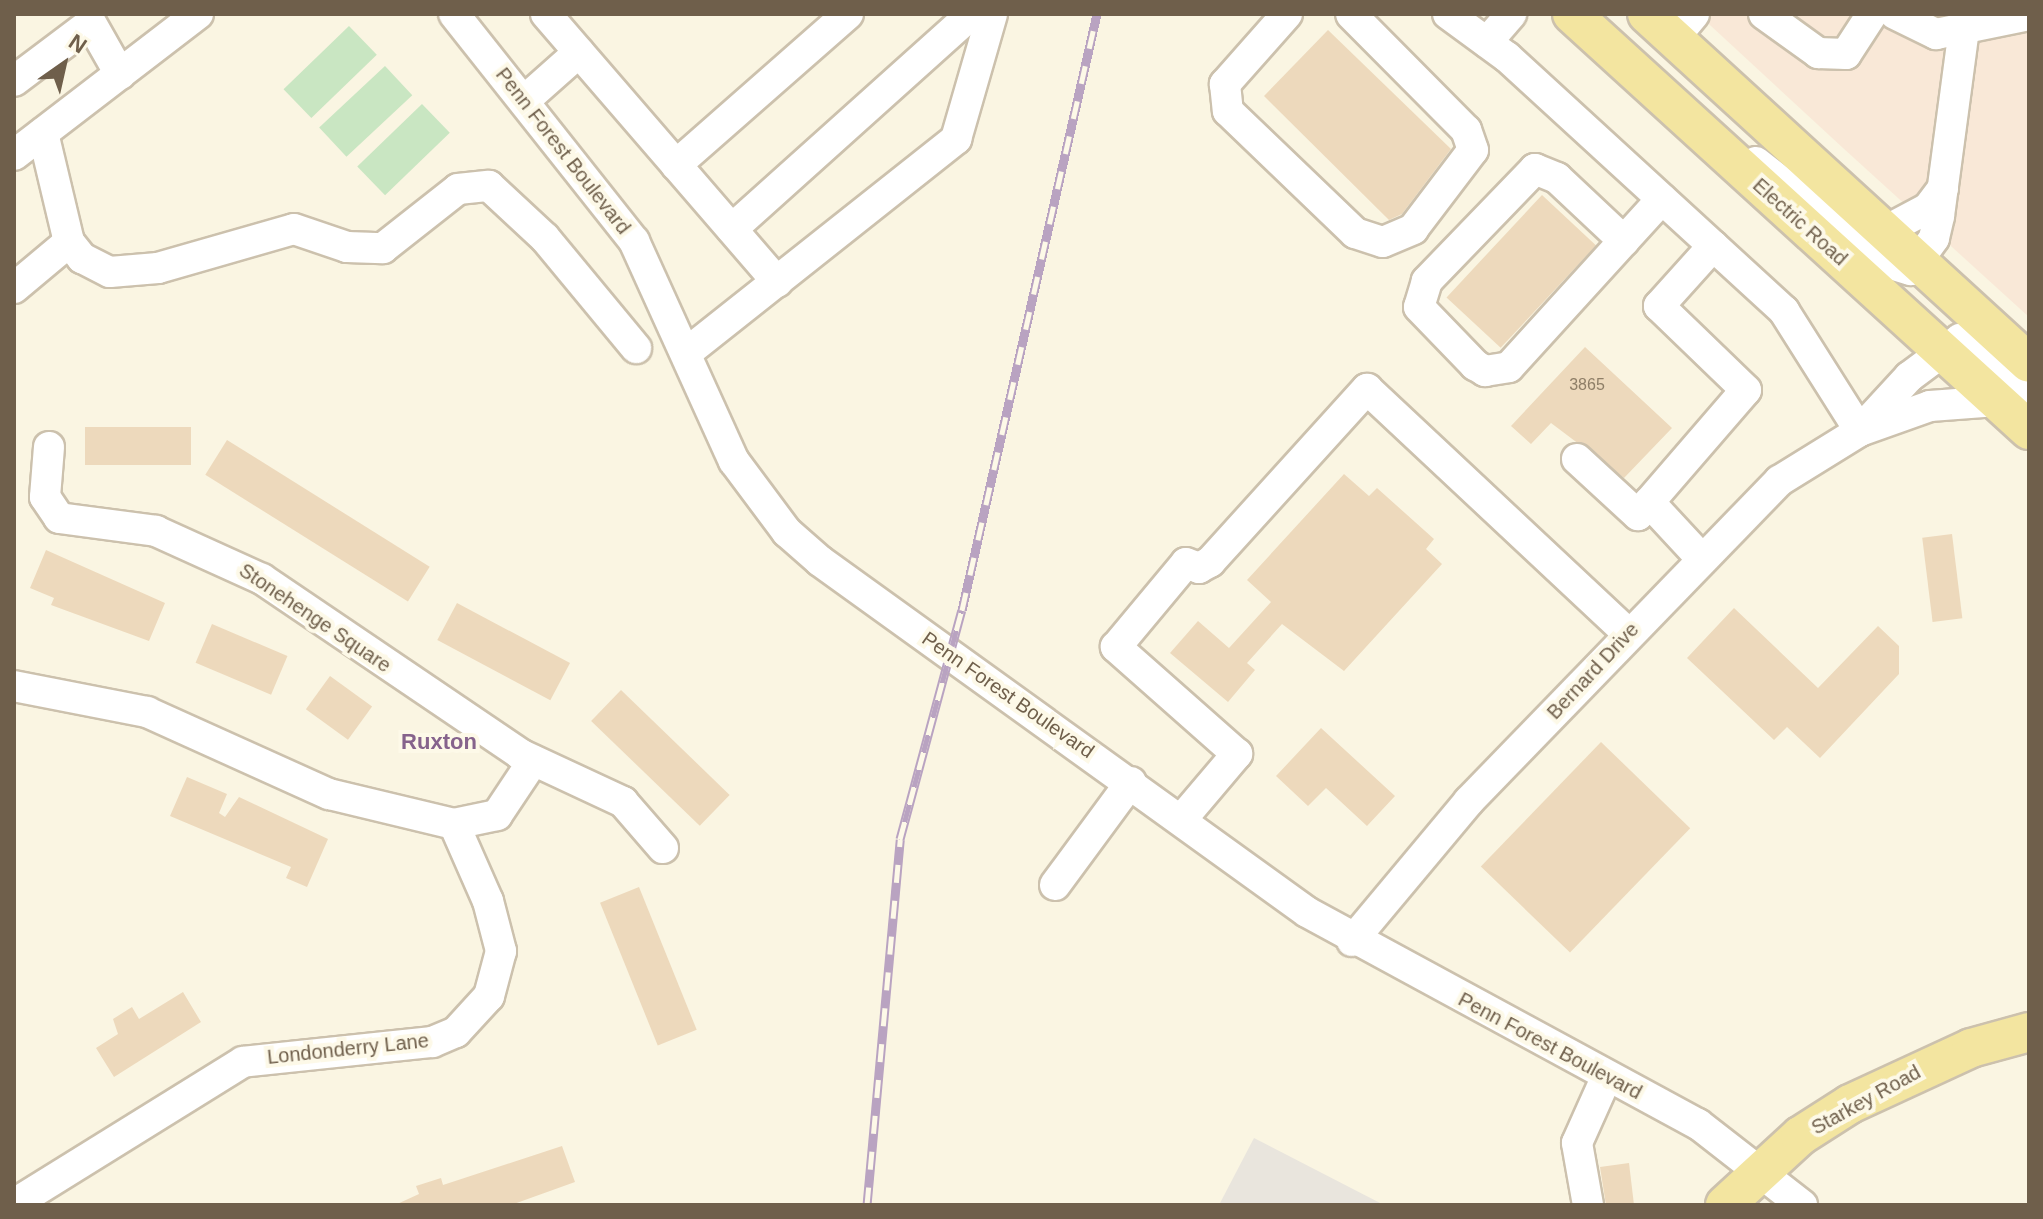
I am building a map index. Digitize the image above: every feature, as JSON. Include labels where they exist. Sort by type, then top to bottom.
[{"type":"main road","name":"Electric Road","points":[[1572,14],[1941,350],[2013,396],[2029,430]]},
{"type":"main road","points":[[1672,22],[1885,231],[2029,363]]},
{"type":"main road","name":"Starkey Road","points":[[1725,1205],[1800,1136],[1865,1097],[1971,1048],[2029,1032]]},
{"type":"street","points":[[14,155],[198,14]]},
{"type":"street","name":"Penn Forest Boulevard","points":[[454,14],[634,241],[690,350],[734,461],[787,532],[1352,941],[1607,1076],[1765,1169],[1802,1205]]},
{"type":"street","points":[[546,14],[777,282]]},
{"type":"street","points":[[676,165],[848,14]]},
{"type":"street","points":[[732,229],[972,14]]},
{"type":"street","points":[[690,350],[956,139],[992,14]]},
{"type":"street","points":[[1287,14],[1225,84],[1228,111],[1355,233],[1383,242],[1413,229],[1473,150],[1466,130],[1351,14]]},
{"type":"street","points":[[1448,14],[1487,42],[1662,199],[1799,328],[1860,431]]},
{"type":"street","points":[[1487,42],[1511,14]]},
{"type":"street","points":[[1764,14],[1818,53],[1832,54],[1846,54],[1872,14]]},
{"type":"street","points":[[1895,14],[1936,34],[1965,22],[2029,15]]},
{"type":"street","points":[[14,81],[96,18],[120,74]]},
{"type":"street","points":[[1711,141],[1747,155],[1901,272],[1919,262],[1934,238],[1965,22]]},
{"type":"street","points":[[525,100],[579,52]]},
{"type":"street","points":[[43,133],[69,242],[82,258],[110,272],[158,268],[271,231],[383,248],[458,189],[489,186],[545,238],[636,348]]},
{"type":"street","points":[[1624,241],[1557,178],[1535,169],[1427,281],[1419,307],[1475,365],[1498,372],[1624,241],[1662,199]]},
{"type":"street","points":[[1885,231],[1928,208],[1943,188]]},
{"type":"street","points":[[14,288],[69,242]]},
{"type":"street","points":[[1577,459],[1638,515],[1746,390],[1659,306],[1713,246]]},
{"type":"street","name":"Bernard Drive","points":[[1860,431],[1941,350]]},
{"type":"street","points":[[1181,820],[1237,754],[1116,647],[1186,563],[1199,568],[1210,562],[1367,389],[1628,633]]},
{"type":"street","name":"Bernard Drive","points":[[1352,941],[1397,881],[1628,633],[1779,481],[1860,431],[1930,406],[2013,396]]},
{"type":"street","name":"Stonehenge Square","points":[[49,447],[45,497],[59,518],[156,531],[202,547],[262,579],[533,761],[623,802],[663,848]]},
{"type":"street","points":[[1649,502],[1701,558]]},
{"type":"street","points":[[14,686],[147,712],[329,794],[454,824],[497,815],[533,761]]},
{"type":"street","points":[[1055,885],[1131,782]]},
{"type":"street","name":"Londonderry Lane","points":[[14,1204],[243,1062],[432,1042],[473,1018],[489,996],[501,951],[488,901],[454,824]]},
{"type":"street","points":[[1588,1205],[1577,1143],[1607,1076]]},
{"type":"shaded area","points":[[1698,14],[2029,14],[2029,317],[1843,148]]},
{"type":"shaded area","points":[[1254,1138],[1384,1205],[1219,1205]]},
{"type":"green space","points":[[349,26],[377,55],[311,118],[284,89]]},
{"type":"green space","points":[[385,66],[412,95],[346,157],[319,127]]},
{"type":"green space","points":[[422,104],[450,133],[385,195],[357,167]]},
{"type":"building","points":[[1328,30],[1451,149],[1402,214],[1389,220],[1264,96]]},
{"type":"building","points":[[1542,195],[1596,245],[1501,348],[1447,297]]},
{"type":"building","points":[[1585,347],[1672,428],[1624,478],[1551,423],[1531,444],[1511,426]]},
{"type":"building","points":[[85,427],[191,427],[191,465],[85,465]]},
{"type":"building","points":[[227,440],[430,567],[408,601],[205,475]]},
{"type":"building","points":[[1344,474],[1369,496],[1377,488],[1434,539],[1426,549],[1442,564],[1344,671],[1282,624],[1247,663],[1255,670],[1228,702],[1170,653],[1198,621],[1229,648],[1271,602],[1247,580]]},
{"type":"building","points":[[1952,534],[1962,618],[1933,622],[1922,538]]},
{"type":"building","points":[[46,550],[165,603],[149,641],[51,605],[54,598],[30,588]]},
{"type":"building","points":[[457,603],[570,663],[550,700],[437,640]]},
{"type":"building","points":[[1734,608],[1818,688],[1878,626],[1899,646],[1899,674],[1820,758],[1787,727],[1774,740],[1687,658]]},
{"type":"building","points":[[212,624],[287,656],[271,695],[196,663]]},
{"type":"building","points":[[330,676],[372,707],[348,740],[306,709]]},
{"type":"building","points":[[621,690],[730,795],[700,826],[591,721]]},
{"type":"building","points":[[1321,728],[1395,796],[1367,826],[1326,788],[1308,806],[1276,776]]},
{"type":"building","points":[[1601,742],[1690,828],[1570,953],[1481,866]]},
{"type":"building","points":[[187,777],[227,794],[219,813],[225,817],[239,797],[328,839],[307,887],[286,878],[291,867],[170,816]]},
{"type":"building","points":[[639,887],[697,1030],[658,1046],[600,903]]},
{"type":"building","points":[[183,992],[201,1022],[114,1077],[96,1048],[118,1034],[113,1019],[132,1007],[139,1019]]},
{"type":"building","points":[[562,1146],[575,1182],[511,1205],[395,1205],[419,1194],[416,1186],[441,1178],[443,1185]]},
{"type":"building","points":[[1629,1163],[1634,1205],[1606,1205],[1600,1167]]},
{"type":"railway","points":[[867,1205],[900,839],[962,610],[1097,14]]},
{"type":"district","name":"Ruxton","points":[[439,742]]}]
